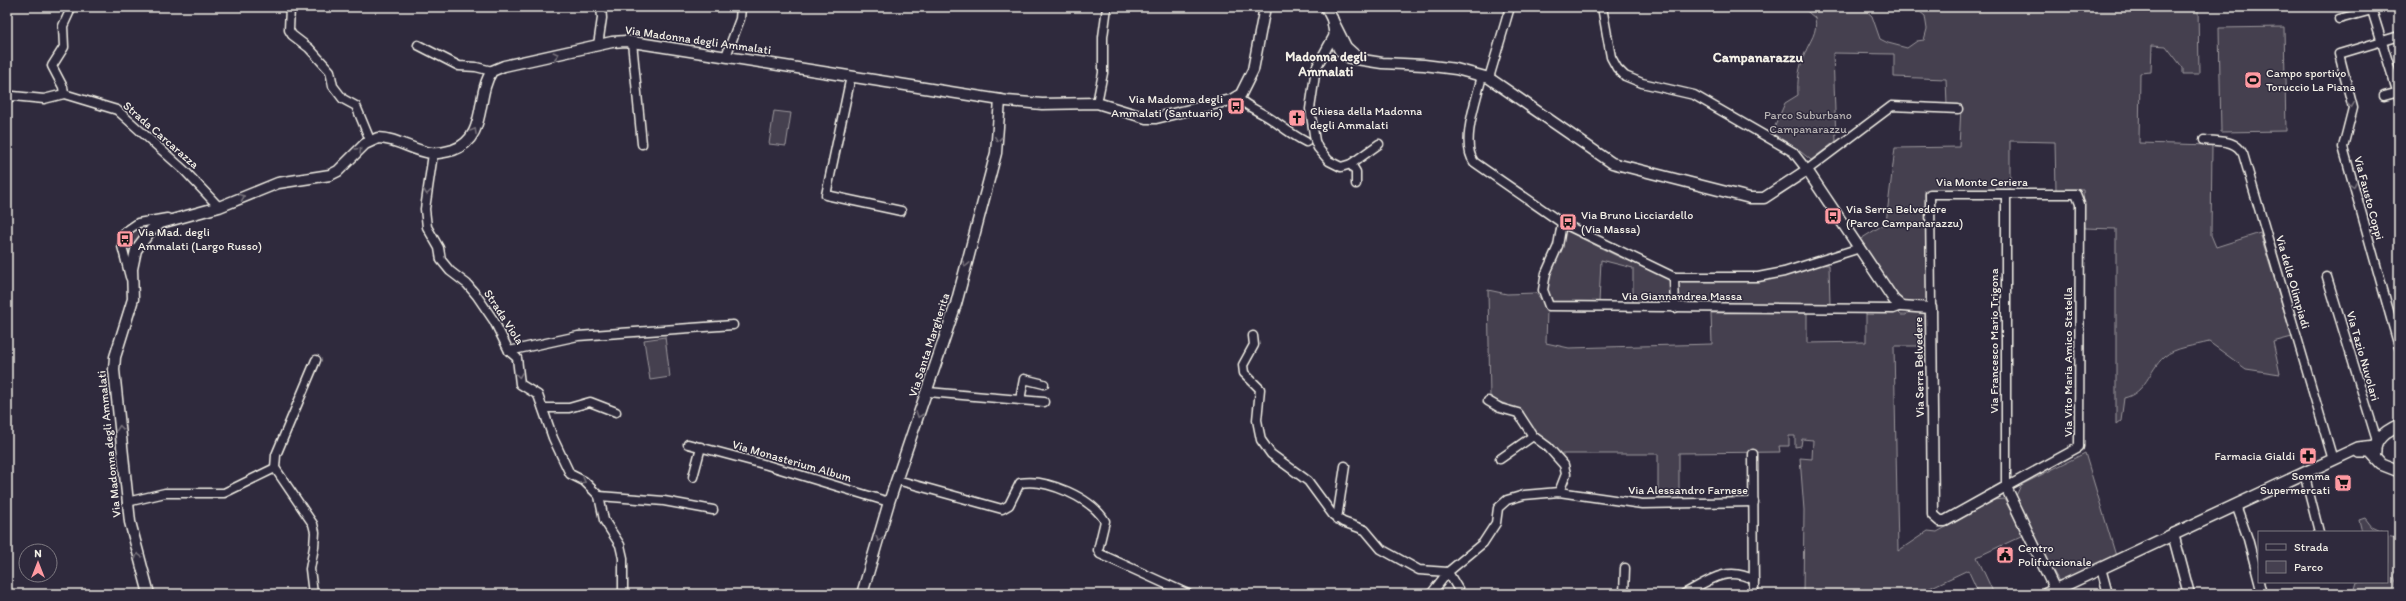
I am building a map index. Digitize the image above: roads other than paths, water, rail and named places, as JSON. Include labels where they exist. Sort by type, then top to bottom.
[{"type":"main road","points":[[2051,592],[2348,453],[2364,451],[2376,447],[2399,425]]},
{"type":"main road","points":[[2376,447],[2381,464],[2399,471]]},
{"type":"street","points":[[64,94],[64,87],[52,66],[64,47],[63,26],[70,7]]},
{"type":"street","points":[[290,7],[289,30],[292,35],[310,48],[330,70],[334,86],[343,99],[356,106],[370,140],[383,138],[433,154],[458,148],[474,132],[480,117],[483,90],[492,71],[476,67],[459,66],[418,44]]},
{"type":"street","points":[[598,45],[602,18],[601,7]]},
{"type":"street","points":[[726,56],[740,19],[741,7]]},
{"type":"street","points":[[1097,103],[1103,73],[1103,37],[1107,7]]},
{"type":"street","points":[[1265,7],[1253,70],[1246,86],[1237,97],[1244,104],[1274,121],[1288,133],[1306,142]]},
{"type":"street","points":[[1326,7],[1332,18],[1336,45],[1350,58],[1364,61],[1430,66],[1485,77],[1612,163],[1750,198],[1764,198],[1807,170],[1892,106],[1958,109]]},
{"type":"street","points":[[1510,7],[1485,77],[1470,126],[1468,145],[1470,156],[1480,168],[1562,223],[1674,276],[1758,277],[1784,272],[1860,248]]},
{"type":"street","name":"Via Serra Belvedere","points":[[1602,7],[1611,57],[1617,68],[1625,76],[1642,83],[1694,95],[1793,152],[1807,170],[1894,300],[1901,306],[1931,308],[1933,515],[1940,521],[1945,521],[2006,487]]},
{"type":"street","points":[[2339,19],[2372,8],[2399,94],[2384,96]]},
{"type":"street","points":[[2382,40],[2399,36]]},
{"type":"street","name":"Via Fausto Coppi","points":[[2382,40],[2339,54],[2353,108],[2343,147],[2399,347]]},
{"type":"street","name":"Via Madonna degli Ammalati","points":[[492,71],[504,66],[620,41],[726,56],[1000,100],[1042,104],[1097,103],[1138,117],[1156,118],[1237,97]]},
{"type":"street","points":[[632,42],[642,144]]},
{"type":"street","points":[[1336,45],[1316,68],[1310,105],[1315,141],[1325,157],[1336,166],[1341,167],[1351,164],[1379,144]]},
{"type":"street","points":[[851,76],[826,195],[901,211]]},
{"type":"street","name":"Strada Carcarazza","points":[[7,99],[13,96],[44,98],[64,94],[117,110],[185,171],[220,207]]},
{"type":"street","name":"Via Santa Margherita","points":[[862,594],[889,502],[928,392],[956,304],[996,153],[1000,100]]},
{"type":"street","name":"Via Madonna degli Ammalati","points":[[149,594],[133,539],[114,370],[116,357],[131,309],[134,260],[140,242],[151,230],[178,217],[220,207],[278,183],[330,175],[338,171],[370,140]]},
{"type":"street","name":"Via delle Olimpiadi","points":[[2204,140],[2234,143],[2239,147],[2243,154],[2333,460]]},
{"type":"street","name":"Strada Viola","points":[[433,154],[425,209],[427,227],[439,248],[441,260],[450,271],[467,284],[477,296],[494,321],[509,351],[517,358],[520,384],[538,395],[553,438],[570,474],[584,481],[599,496]]},
{"type":"street","points":[[1351,164],[1356,172],[1356,184]]},
{"type":"street","name":"Via Monte Ceriera","points":[[1931,308],[1930,194],[2076,194]]},
{"type":"street","name":"Via Francesco Mario Trigona","points":[[2006,194],[2006,487]]},
{"type":"street","name":"Via Vito Maria Amico Statella","points":[[2006,487],[2079,447],[2080,204],[2076,194]]},
{"type":"street","points":[[133,287],[123,255],[122,238],[125,232],[138,223],[178,217]]},
{"type":"street","name":"Via Giannandrea Massa","points":[[1562,223],[1558,246],[1546,273],[1543,290],[1549,306],[1893,309],[1901,306]]},
{"type":"street","points":[[1674,276],[1675,308]]},
{"type":"street","name":"Via Tazio Nuvolari","points":[[2327,277],[2376,447]]},
{"type":"street","points":[[509,351],[578,336],[733,325]]},
{"type":"street","points":[[1252,336],[1254,345],[1243,365],[1244,373],[1260,389],[1257,420],[1261,440],[1271,454],[1308,480],[1337,519],[1365,530],[1381,548],[1419,570],[1448,572],[1461,594]]},
{"type":"street","points":[[313,594],[310,569],[315,532],[313,524],[275,468],[276,455],[316,360]]},
{"type":"street","points":[[1020,400],[1024,378],[1044,384]]},
{"type":"street","points":[[928,392],[1044,402]]},
{"type":"street","points":[[1488,401],[1500,408],[1518,413],[1533,436],[1548,447],[1564,465],[1566,474],[1559,492]]},
{"type":"street","points":[[543,408],[569,408],[590,402],[616,412]]},
{"type":"street","points":[[1500,459],[1533,436]]},
{"type":"street","name":"Via Monasterium Album","points":[[688,444],[889,502]]},
{"type":"street","points":[[693,477],[701,447]]},
{"type":"street","points":[[1753,454],[1754,594]]},
{"type":"street","points":[[1337,519],[1345,466]]},
{"type":"street","points":[[128,502],[165,493],[224,493],[275,468]]},
{"type":"street","points":[[2304,473],[2319,531]]},
{"type":"street","points":[[897,480],[1002,509],[1009,505],[1018,484],[1024,482],[1041,484],[1075,494],[1096,508],[1105,521],[1098,550],[1100,554],[1188,594]]},
{"type":"street","points":[[2006,487],[2051,592]]},
{"type":"street","name":"Via Alessandro Farnese","points":[[1431,594],[1448,572],[1483,543],[1496,523],[1498,508],[1502,503],[1524,496],[1559,492],[1619,502],[1642,504],[1754,502]]},
{"type":"street","points":[[623,594],[623,558],[620,545],[604,520],[599,496],[664,501],[713,510]]},
{"type":"street","points":[[2236,505],[2248,539],[2258,578]]},
{"type":"street","points":[[2173,534],[2189,594]]},
{"type":"street","points":[[1624,594],[1625,568]]},
{"type":"street","points":[[2101,568],[2108,594]]},
{"type":"street","points":[[1684,594],[1716,577],[1728,574],[1743,574],[1754,580]]},
{"type":"street","points":[[2259,583],[2262,594]]},
{"type":"place","name":"Campo sportivo Toruccio La Piana","points":[[2253,80]]},
{"type":"place","name":"Via Madonna degli Ammalati (Santuario)","points":[[1236,106]]},
{"type":"place","name":"Chiesa della Madonna degli Ammalati","points":[[1297,118]]},
{"type":"place","name":"Via Serra Belvedere (Parco Campanarazzu)","points":[[1833,216]]},
{"type":"place","name":"Via Bruno Licciardello (Via Massa)","points":[[1568,222]]},
{"type":"place","name":"Via Mad. degli Ammalati (Largo Russo)","points":[[125,239]]},
{"type":"place","name":"Farmacia Gialdi","points":[[2308,456]]},
{"type":"place","name":"Somma Supermercati","points":[[2343,483]]},
{"type":"place","name":"Centro Polifunzionale","points":[[2005,555]]},
{"type":"district","name":"Campanarazzu","points":[[1758,57]]},
{"type":"district","name":"Madonna degli Ammalati","points":[[1326,64]]},
{"type":"park label","name":"Parco Suburbano Campanarazzu","points":[[1808,122]]}]
